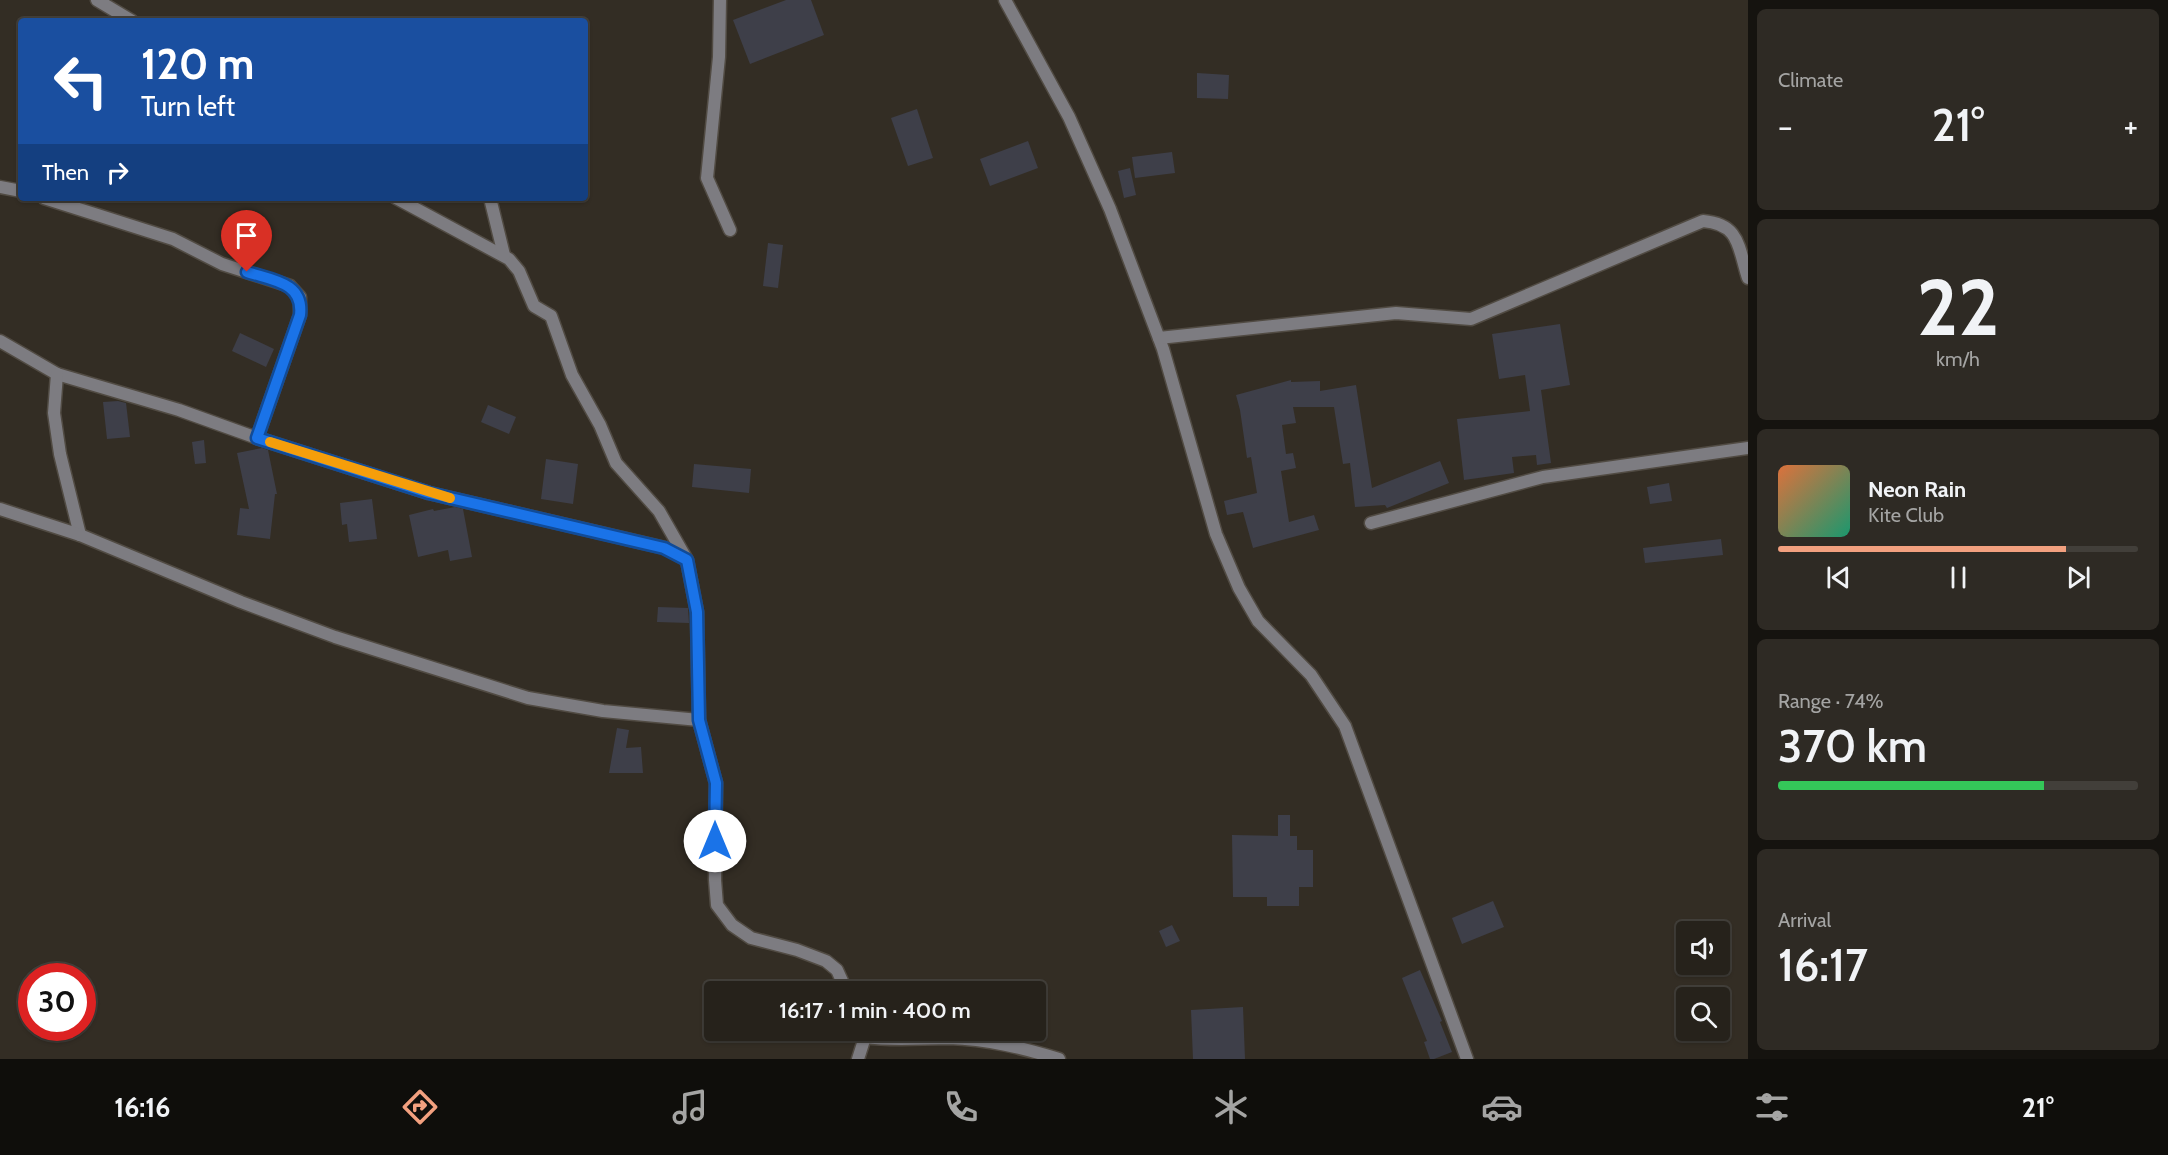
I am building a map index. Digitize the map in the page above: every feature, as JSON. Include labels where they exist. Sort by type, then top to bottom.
[{"type":"street","points":[[97,0],[127,18]]},
{"type":"street","points":[[720,0],[719,57],[707,178],[730,230]]},
{"type":"street","points":[[1005,0],[1084,148],[1159,338],[1216,534],[1239,588],[1258,621],[1311,675],[1345,726],[1467,1059]]},
{"type":"street","points":[[0,187],[18,190]]},
{"type":"street","points":[[53,201],[173,239],[222,264],[290,286],[300,297],[300,315],[257,438]]},
{"type":"street","points":[[401,201],[433,220],[504,255],[519,271],[534,306],[550,316],[572,375],[600,425],[616,463],[659,511],[687,560],[697,612],[699,720],[716,783],[717,905],[732,925],[751,938],[797,950],[826,961],[837,970],[842,981]]},
{"type":"street","points":[[491,201],[504,255]]},
{"type":"street","points":[[1159,338],[1396,313],[1471,319],[1703,221],[1720,223],[1733,231],[1748,278]]},
{"type":"street","points":[[0,341],[57,374],[179,410],[257,438],[429,493],[664,548],[687,560]]},
{"type":"street","points":[[57,374],[54,413],[60,454],[80,535]]},
{"type":"street","points":[[1371,523],[1543,477],[1748,448]]},
{"type":"street","points":[[0,509],[80,535],[241,602],[335,637],[528,698],[603,711],[699,720]]},
{"type":"street","points":[[858,1059],[862,1041]]},
{"type":"street","points":[[985,1041],[1007,1043],[1059,1059]]},
{"type":"building","points":[[786,0],[811,0],[824,35],[750,64],[733,20]]},
{"type":"building","points":[[1197,73],[1229,75],[1228,99],[1197,98]]},
{"type":"building","points":[[917,109],[933,158],[908,166],[891,118]]},
{"type":"building","points":[[1028,141],[1038,168],[990,186],[980,159]]},
{"type":"building","points":[[1172,152],[1175,173],[1135,178],[1132,157]]},
{"type":"building","points":[[1130,168],[1136,195],[1124,198],[1118,171]]},
{"type":"building","points":[[768,243],[783,245],[778,288],[763,286]]},
{"type":"building","points":[[1560,324],[1570,385],[1541,390],[1551,463],[1537,465],[1536,455],[1512,457],[1514,473],[1464,480],[1457,419],[1530,411],[1525,375],[1499,379],[1492,334]]},
{"type":"building","points":[[240,333],[274,349],[266,367],[232,351]]},
{"type":"building","points":[[1291,380],[1291,382],[1320,381],[1320,391],[1356,385],[1372,488],[1440,461],[1449,483],[1387,508],[1385,505],[1355,507],[1350,463],[1343,464],[1334,407],[1293,407],[1296,423],[1282,425],[1286,454],[1293,453],[1296,468],[1281,471],[1289,522],[1314,515],[1319,530],[1253,548],[1243,512],[1227,515],[1224,501],[1257,493],[1251,457],[1247,458],[1236,395]]},
{"type":"building","points":[[103,402],[126,403],[130,437],[107,439]]},
{"type":"building","points":[[488,405],[516,417],[509,434],[481,422]]},
{"type":"building","points":[[204,440],[206,463],[195,464],[192,442]]},
{"type":"building","points":[[262,448],[268,450],[277,494],[275,494],[270,539],[237,535],[240,508],[249,509],[237,453]]},
{"type":"building","points":[[546,459],[578,464],[573,504],[541,499]]},
{"type":"building","points":[[694,464],[751,469],[749,493],[692,487]]},
{"type":"building","points":[[1669,483],[1672,501],[1650,504],[1647,487]]},
{"type":"building","points":[[372,499],[377,539],[349,542],[347,524],[342,525],[340,503]]},
{"type":"building","points":[[455,507],[463,509],[472,557],[450,561],[448,550],[418,557],[409,515]]},
{"type":"building","points":[[1721,539],[1723,555],[1645,563],[1643,548]]},
{"type":"building","points":[[658,607],[688,608],[689,623],[657,622]]},
{"type":"building","points":[[617,728],[629,730],[626,748],[641,747],[643,773],[609,773]]},
{"type":"building","points":[[1278,815],[1290,815],[1290,836],[1297,836],[1297,850],[1313,850],[1313,887],[1299,887],[1299,906],[1267,906],[1267,897],[1233,897],[1232,835],[1278,836]]},
{"type":"building","points":[[1493,901],[1504,927],[1462,944],[1452,918]]},
{"type":"building","points":[[1172,925],[1180,941],[1166,947],[1159,931]]},
{"type":"building","points":[[1420,970],[1442,1021],[1440,1022],[1452,1052],[1434,1059],[1430,1059],[1424,1042],[1427,1041],[1402,978]]},
{"type":"building","points":[[1243,1007],[1245,1059],[1193,1059],[1191,1010]]},
{"type":"slow traffic","points":[[270,442],[450,498]]},
{"type":"route","points":[[247,272],[290,286],[300,297],[302,304],[257,438],[429,493],[664,548],[687,560],[697,612],[699,720],[716,783],[715,841]]}]
